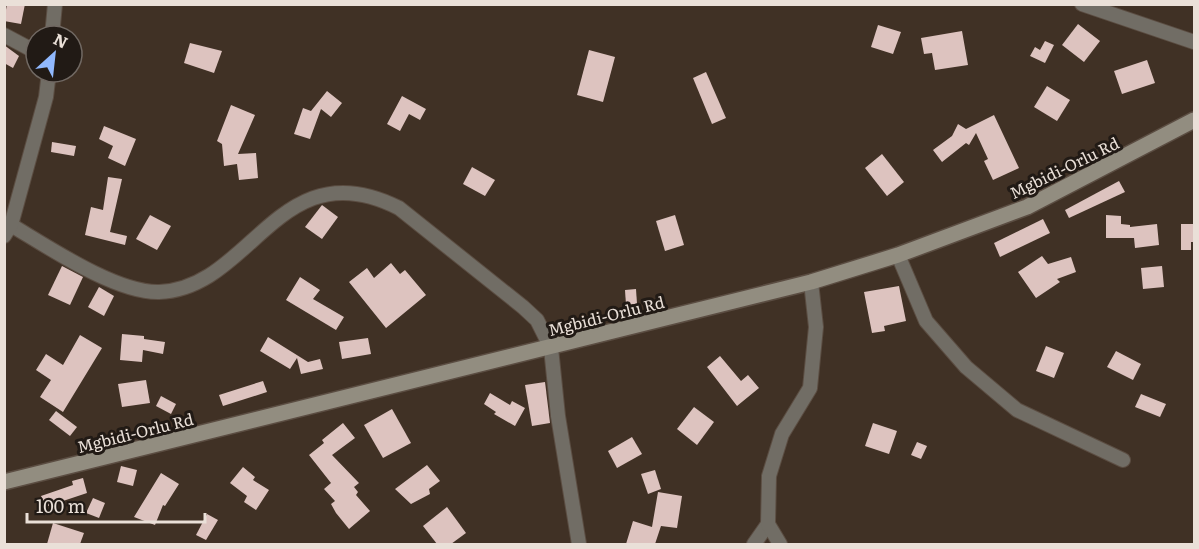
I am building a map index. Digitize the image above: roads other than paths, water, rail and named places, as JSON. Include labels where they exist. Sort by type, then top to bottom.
[{"type":"main road","name":"Mgbidi-Orlu Rd","points":[[4,482],[811,282],[898,255],[1027,207],[1194,120]]},
{"type":"street","points":[[54,24],[56,4]]},
{"type":"street","points":[[1082,4],[1194,42]]},
{"type":"street","points":[[4,35],[24,46]]},
{"type":"street","points":[[48,84],[46,97],[8,231],[105,277],[157,292],[181,290],[204,279],[294,206],[313,197],[375,195],[399,207],[523,307],[537,320],[551,348],[558,416],[579,544]]},
{"type":"street","points":[[898,255],[926,321],[966,367],[1017,410],[1123,460]]},
{"type":"street","points":[[780,544],[768,524],[769,476],[782,435],[810,388],[816,327],[811,282]]},
{"type":"street","points":[[754,544],[768,524]]}]
